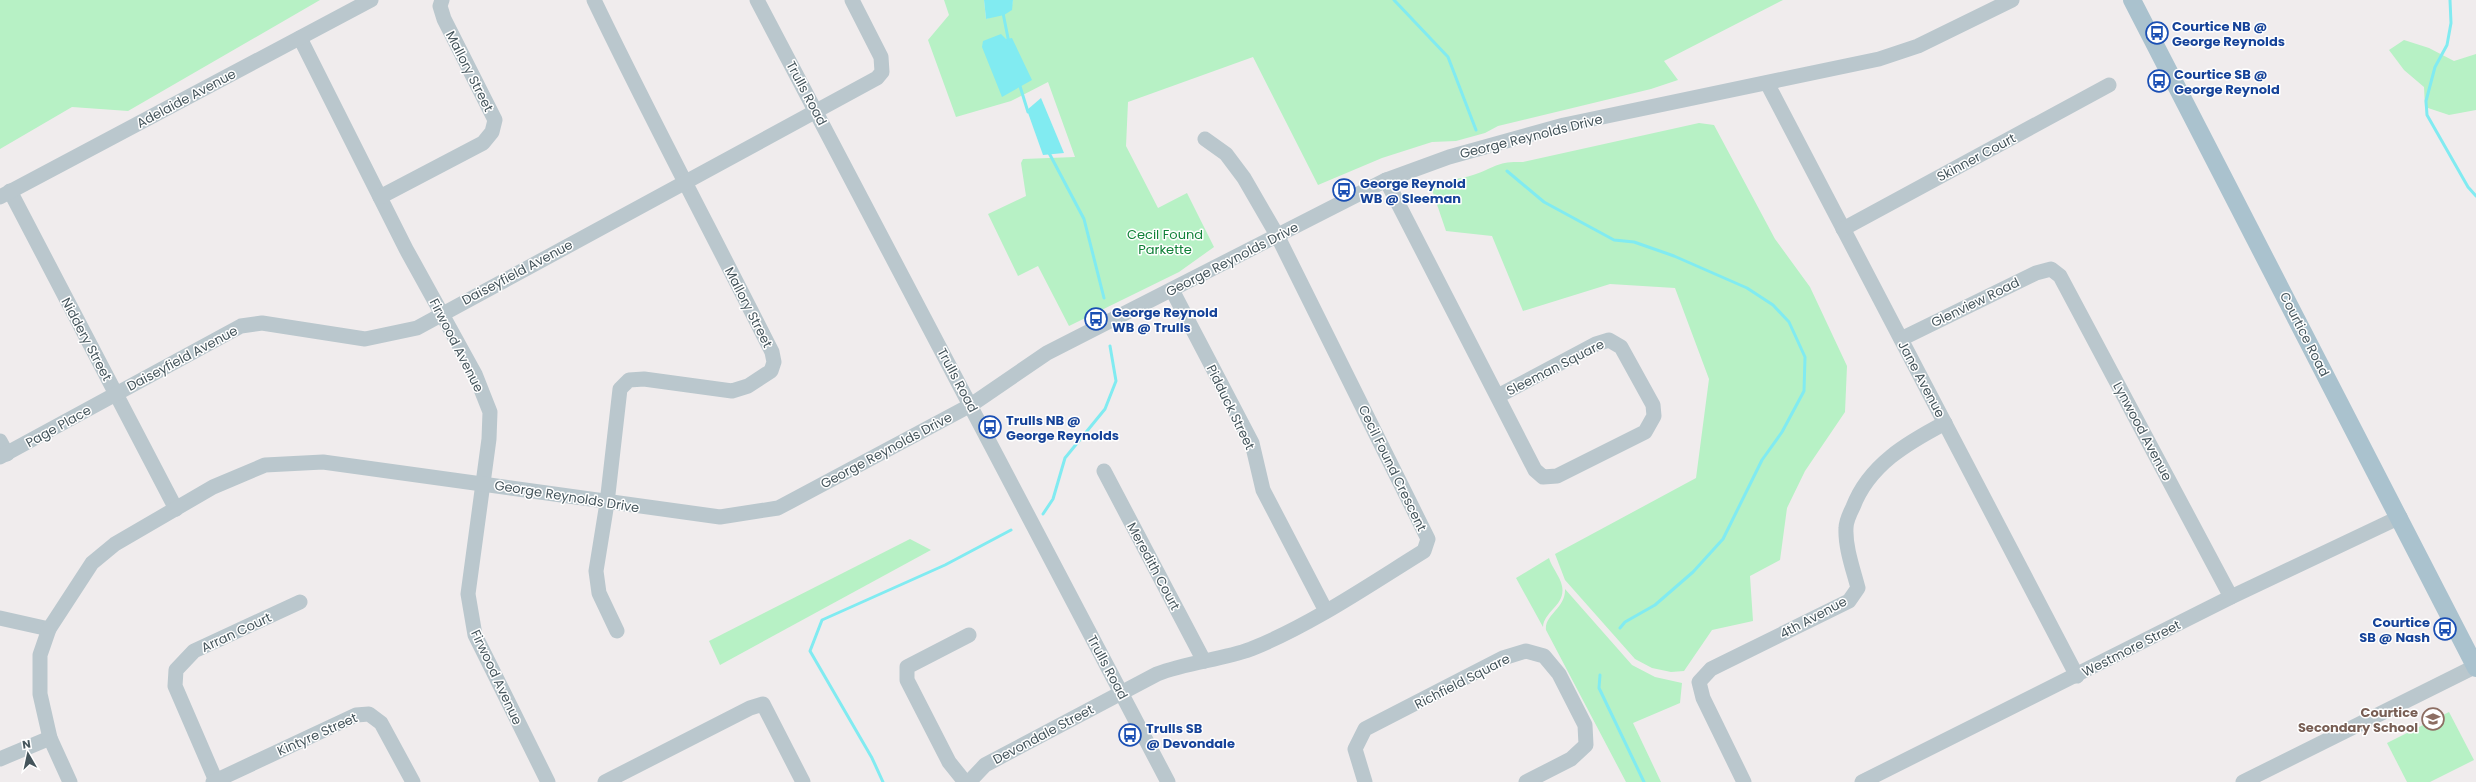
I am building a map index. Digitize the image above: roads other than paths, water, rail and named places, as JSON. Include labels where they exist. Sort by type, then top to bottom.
[{"type":"main road","name":"Courtice Road","points":[[2132,0],[2400,517],[2476,667]]},
{"type":"street","name":"Adelaide Avenue","points":[[5,194],[371,0]]},
{"type":"street","name":"Mallory Street","points":[[380,197],[483,143],[492,132],[495,120],[444,19],[440,6],[442,0]]},
{"type":"street","name":"Mallory Street","points":[[594,0],[656,129],[685,181],[772,352],[774,362],[771,371],[748,386],[732,391],[644,379],[629,380],[620,390],[607,503]]},
{"type":"street","name":"Trulls Road","points":[[757,0],[1168,782]]},
{"type":"street","name":"Daiseyfield Avenue","points":[[116,394],[241,326],[262,323],[364,339],[416,328],[441,313],[877,78],[882,72],[881,57],[852,0]]},
{"type":"street","name":"George Reynolds Drive","points":[[70,782],[50,738],[40,694],[40,655],[49,629],[92,564],[115,544],[213,487],[265,465],[323,462],[481,483],[607,503],[720,517],[778,508],[971,405],[1047,353],[1386,180],[1449,157],[1564,125],[1879,59],[1912,48],[2012,0]]},
{"type":"street","name":"Firwood Avenue","points":[[300,38],[406,249],[475,374],[490,412],[489,439],[481,483],[468,594],[475,635],[548,782]]},
{"type":"street","name":"Jane Avenue","points":[[1767,82],[2077,676]]},
{"type":"street","name":"Skinner Court","points":[[1843,229],[2110,85]]},
{"type":"street","name":"Cecil Found Crescent","points":[[1121,693],[1180,665],[1204,661],[1251,649],[1326,611],[1424,551],[1428,539],[1277,235],[1244,178],[1226,154],[1205,139]]},
{"type":"street","name":"Sleeman Square","points":[[1386,180],[1535,470],[1543,477],[1557,476],[1645,432],[1654,416],[1653,405],[1621,347],[1609,340],[1596,344],[1498,396]]},
{"type":"street","name":"Niddery Street","points":[[5,194],[116,394],[176,509]]},
{"type":"street","name":"Glenview Road","points":[[1901,339],[2036,273],[2051,269]]},
{"type":"street","name":"Lynwood Avenue","points":[[2051,269],[2060,276],[2066,286],[2231,597]]},
{"type":"street","name":"Pidduck Street","points":[[1172,290],[1252,443],[1263,490],[1326,611]]},
{"type":"street","name":"Page Place","points":[[2,451],[116,394]]},
{"type":"street","name":"4th Avenue","points":[[1744,782],[1703,698],[1699,682],[1711,669],[1849,601],[1858,588],[1847,543],[1846,527],[1858,493],[1877,469],[1900,448],[1946,423]]},
{"type":"street","name":"Meredith Court","points":[[1104,471],[1204,661]]},
{"type":"street","points":[[607,503],[596,571],[599,593],[617,631]]},
{"type":"street","name":"Westmore Street","points":[[1862,782],[2077,676],[2231,597],[2400,517]]},
{"type":"street","name":"Arran Court","points":[[214,781],[175,686],[176,670],[194,651],[300,602]]},
{"type":"street","points":[[0,618],[49,629]]},
{"type":"street","points":[[965,782],[945,755],[907,680],[907,668],[969,635]]},
{"type":"street","name":"Richfield Square","points":[[1365,782],[1354,749],[1365,730],[1503,658],[1526,650],[1544,656],[1559,674],[1585,725],[1586,745],[1571,759],[1526,782]]},
{"type":"street","points":[[2243,782],[2476,667]]},
{"type":"street","name":"Devondale Street","points":[[969,782],[985,764],[1121,693]]},
{"type":"street","points":[[605,782],[750,708],[763,704],[803,782]]},
{"type":"street","name":"Kintyre Street","points":[[214,781],[356,715],[369,714],[381,723],[413,782]]},
{"type":"street","points":[[0,759],[50,738]]},
{"type":"water","points":[[984,0],[1013,0],[1012,10],[1004,15],[986,19]]},
{"type":"water","points":[[1001,34],[1006,39],[1012,38],[1032,80],[1002,97],[982,47],[983,41]]},
{"type":"water","points":[[1041,98],[1064,153],[1043,155],[1027,110]]},
{"type":"waterway","points":[[1394,0],[1448,57],[1476,130]]},
{"type":"waterway","points":[[2450,0],[2451,23],[2447,45],[2435,67],[2426,101],[2427,115],[2468,187],[2476,196]]},
{"type":"waterway","points":[[1003,13],[1009,43]]},
{"type":"waterway","points":[[1019,83],[1028,112]]},
{"type":"waterway","points":[[1048,151],[1084,219],[1104,298]]},
{"type":"waterway","points":[[1507,171],[1544,202],[1614,240],[1634,242],[1674,256],[1747,288],[1773,305],[1789,322],[1805,357],[1804,391],[1782,432],[1762,460],[1723,539],[1693,572],[1655,605],[1625,622],[1620,628]]},
{"type":"waterway","points":[[1043,514],[1053,499],[1065,458],[1105,409],[1116,381],[1110,346]]},
{"type":"waterway","points":[[883,782],[872,758],[810,651],[822,620],[945,565],[1011,530]]},
{"type":"waterway","points":[[1600,675],[1599,688],[1644,782]]},
{"type":"place","name":"Courtice NB @ George Reynolds","points":[[2157,33]]},
{"type":"place","name":"Courtice SB @ George Reynold","points":[[2159,81]]},
{"type":"place","name":"George Reynold WB @ Sleeman","points":[[1344,190]]},
{"type":"place","name":"George Reynold WB @ Trulls","points":[[1096,319]]},
{"type":"place","name":"Trulls NB @ George Reynolds","points":[[990,427]]},
{"type":"place","name":"Courtice SB @ Nash","points":[[2445,629]]},
{"type":"place","name":"Courtice Secondary School","points":[[2433,719]]},
{"type":"place","name":"Trulls SB @ Devondale","points":[[1130,735]]},
{"type":"park label","name":"Cecil Found Parkette","points":[[1165,242]]}]
